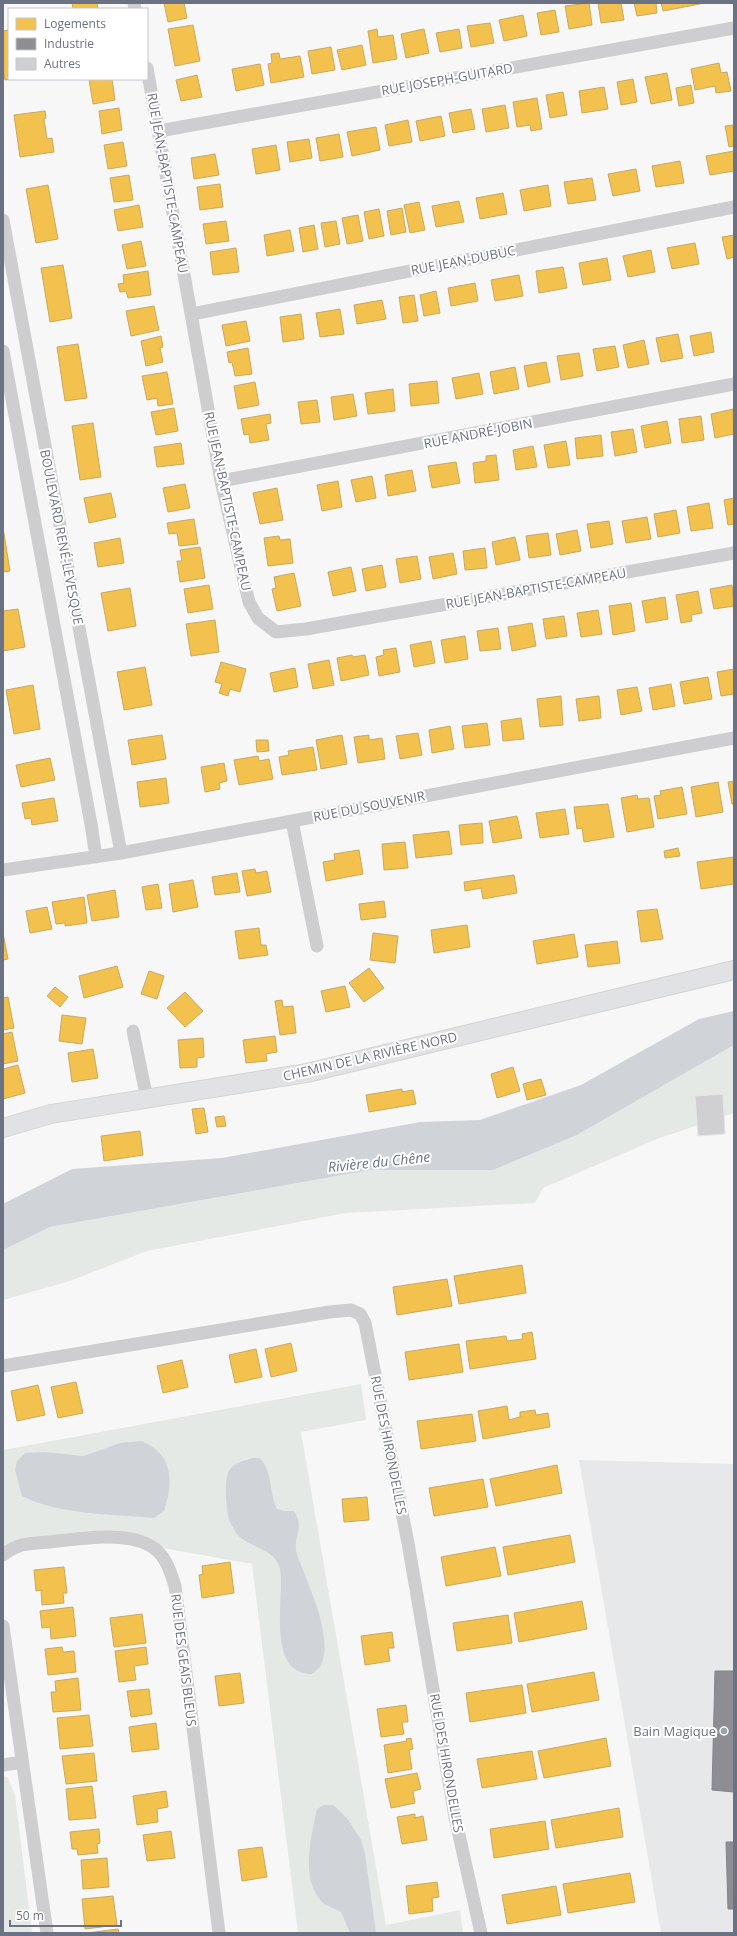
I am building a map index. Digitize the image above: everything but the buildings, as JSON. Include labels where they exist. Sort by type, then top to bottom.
[{"type":"street","name":"RUE JOSEPH-GUITARD","points":[[159,131],[734,28]]},
{"type":"street","name":"RUE JEAN-BAPTISTE-CAMPEAU","points":[[148,73],[221,481],[249,602],[258,618],[276,632],[306,629],[734,553]]},
{"type":"street","name":"RUE JEAN-DUBUC","points":[[192,314],[734,207]]},
{"type":"street","name":"BOULEVARD RENÉ-LEVESQUE","points":[[3,220],[121,853]]},
{"type":"street","name":"BOULEVARD RENÉ-LEVESQUE","points":[[3,351],[90,816],[96,857]]},
{"type":"street","name":"RUE ANDRÉ-JOBIN","points":[[221,481],[734,384]]},
{"type":"street","name":"RUE DU SOUVENIR","points":[[3,870],[121,853],[734,738]]},
{"type":"street","points":[[292,821],[317,946]]},
{"type":"street","name":"CHEMIN DE LA RIVIÈRE NORD","points":[[3,1128],[51,1114],[306,1073],[734,970]]},
{"type":"street","points":[[133,1030],[147,1099]]},
{"type":"street","name":"RUE DES HIRONDELLES","points":[[3,1366],[329,1312],[351,1310],[360,1314],[365,1323],[380,1395],[408,1543],[456,1817],[481,1933]]},
{"type":"street","name":"RUE DES GEAIS BLEUS","points":[[3,1555],[22,1545],[82,1539],[117,1538],[138,1540],[151,1546],[164,1558],[171,1572],[175,1586],[219,1933]]},
{"type":"street","points":[[3,1626],[47,1933]]},
{"type":"street","points":[[3,1765],[22,1762]]},
{"type":"shaded area","points":[[734,1045],[734,1113],[657,1139],[543,1188],[535,1203],[346,1213],[147,1251],[70,1281],[3,1300],[3,1250],[50,1227],[371,1170],[493,1170],[577,1135]]},
{"type":"shaded area","points":[[361,1384],[366,1420],[301,1432],[386,1925],[460,1910],[463,1933],[298,1933],[252,1564],[151,1546],[138,1540],[3,1548],[3,1450]]},
{"type":"shaded area","points":[[579,1460],[734,1464],[734,1933],[661,1933]]},
{"type":"shaded area","points":[[3,1776],[8,1778],[15,1795],[32,1933],[3,1933]]},
{"type":"water","name":"Rivière du Chêne","points":[[734,1011],[734,1045],[577,1135],[493,1170],[371,1170],[50,1227],[3,1250],[3,1204],[72,1169],[222,1158],[420,1122],[480,1120],[581,1085],[699,1019]]},
{"type":"water","points":[[141,1441],[152,1446],[160,1453],[165,1461],[170,1479],[164,1511],[154,1518],[86,1513],[52,1507],[22,1496],[15,1470],[17,1461],[25,1453],[44,1452],[84,1456],[120,1443]]},
{"type":"water","points":[[253,1458],[260,1458],[267,1470],[277,1509],[294,1511],[299,1522],[296,1550],[316,1604],[325,1643],[321,1665],[312,1674],[297,1671],[288,1661],[283,1648],[280,1632],[281,1581],[280,1569],[277,1562],[267,1552],[241,1538],[236,1533],[229,1519],[226,1495],[227,1475],[231,1468],[236,1464]]},
{"type":"water","points":[[324,1805],[333,1805],[347,1818],[361,1840],[365,1854],[376,1933],[350,1933],[341,1912],[324,1904],[316,1894],[309,1871],[310,1845],[317,1809]]},
{"type":"place","name":"Bain Magique","points":[[724,1731]]}]
